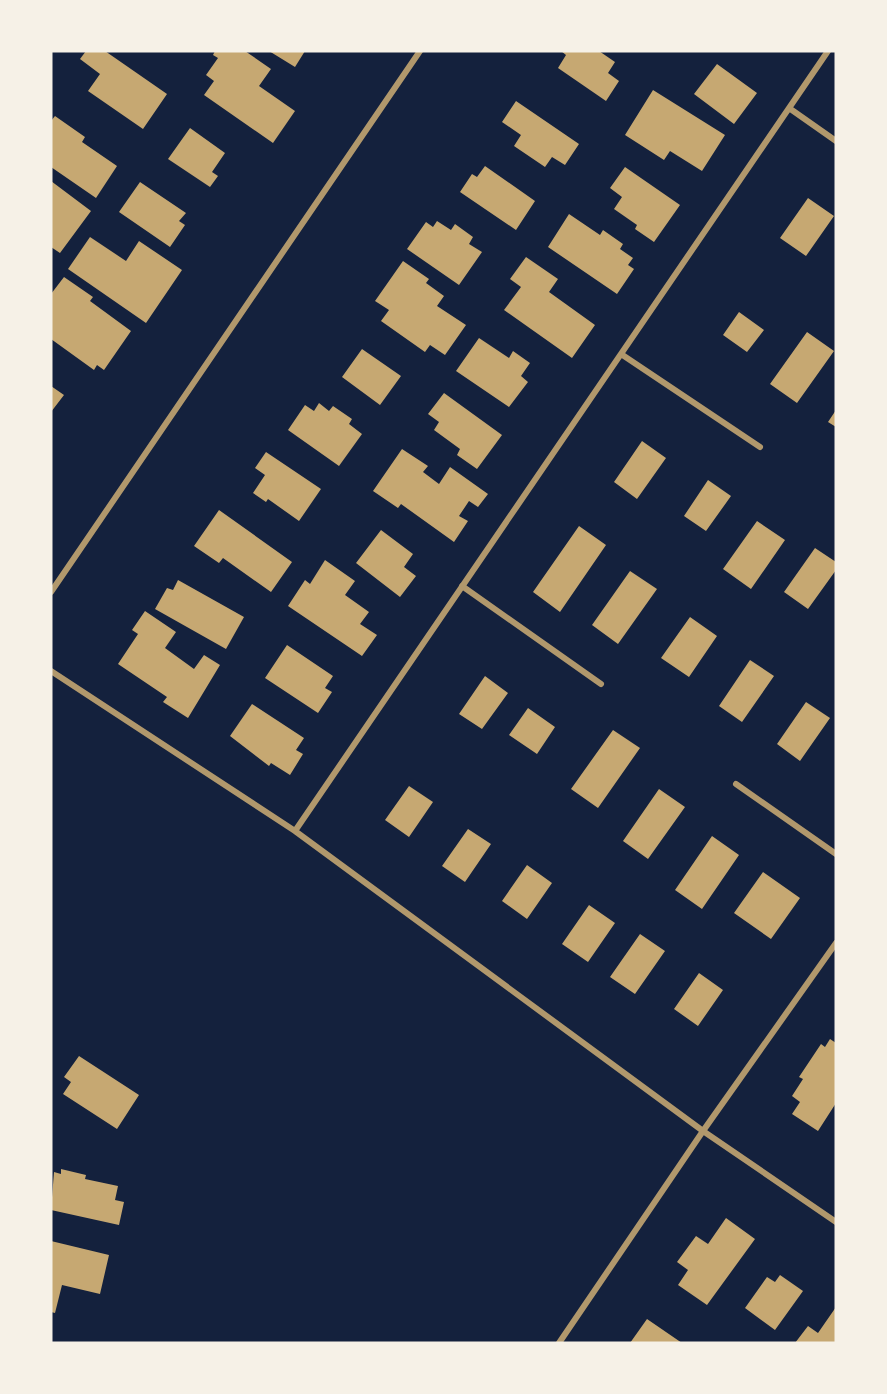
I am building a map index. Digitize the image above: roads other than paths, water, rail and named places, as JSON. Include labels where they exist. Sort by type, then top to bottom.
[{"type":"street","points":[[51,592],[420,51]]},
{"type":"street","points":[[295,831],[828,51]]},
{"type":"street","points":[[789,108],[836,141]]},
{"type":"street","points":[[621,354],[760,447]]},
{"type":"street","points":[[462,586],[601,684]]},
{"type":"street","points":[[51,671],[295,831],[703,1131],[836,1222]]},
{"type":"street","points":[[736,783],[836,854]]},
{"type":"street","points":[[559,1343],[703,1131],[836,943]]}]
